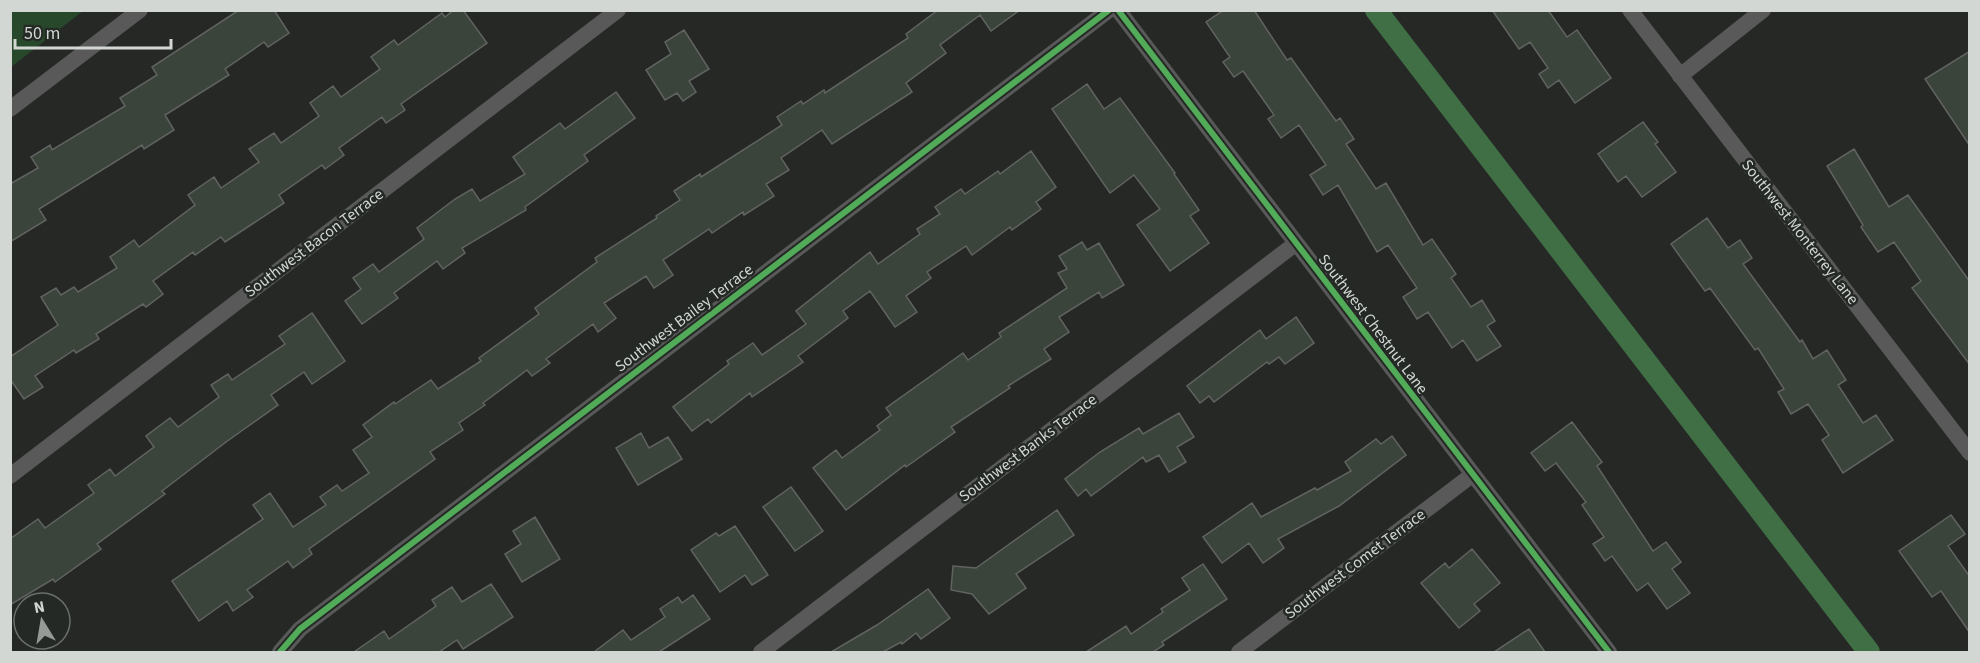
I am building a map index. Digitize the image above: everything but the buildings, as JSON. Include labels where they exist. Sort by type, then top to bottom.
[{"type":"street","points":[[10,109],[140,10]]},
{"type":"street","name":"Southwest Bacon Terrace","points":[[10,476],[618,10]]},
{"type":"street","name":"Southwest Bailey Terrace","points":[[280,652],[300,629],[1109,10]]},
{"type":"street","name":"Southwest Chestnut Lane","points":[[1118,10],[1609,652]]},
{"type":"street","name":"Southwest Monterrey Lane","points":[[1630,10],[1970,453]]},
{"type":"street","points":[[1680,76],[1763,10]]},
{"type":"street","name":"Southwest Banks Terrace","points":[[761,652],[1295,244]]},
{"type":"street","name":"Southwest Comet Terrace","points":[[1239,652],[1472,475]]},
{"type":"green space","points":[[11,10],[83,10],[83,11],[11,67]]},
{"type":"waterway","points":[[1376,10],[1869,652]]},
{"type":"cycle path","points":[[280,652],[300,629],[1109,10]]},
{"type":"cycle path","points":[[1118,10],[1609,652]]}]
